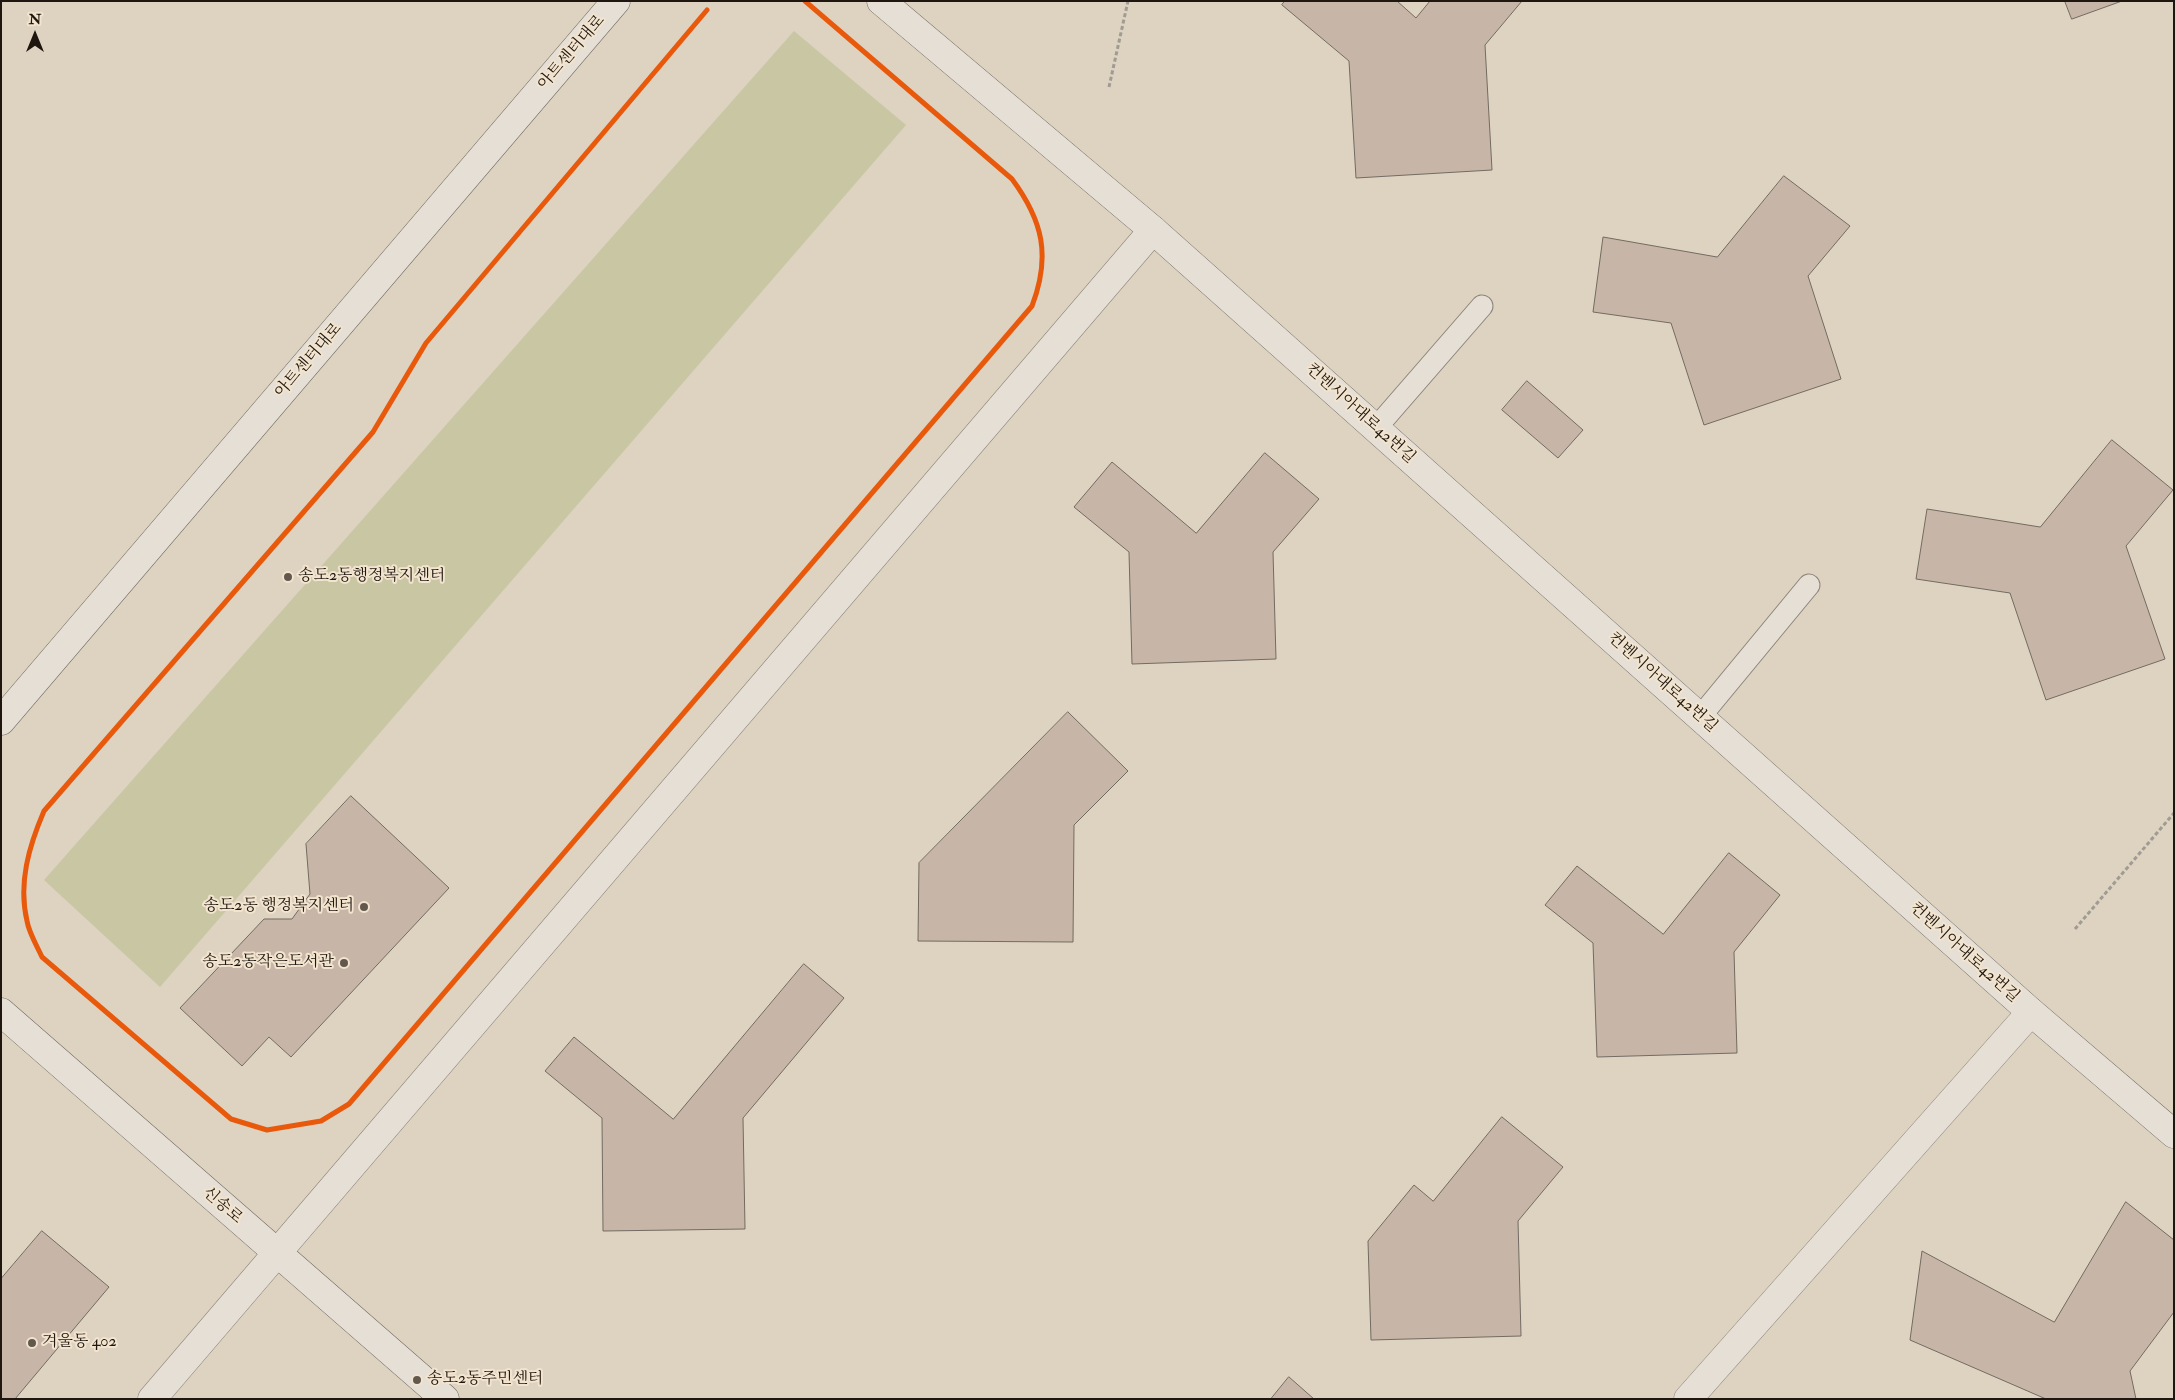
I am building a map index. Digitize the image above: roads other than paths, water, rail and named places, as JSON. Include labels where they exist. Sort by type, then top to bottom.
[{"type":"street","name":"아트센터대로","points":[[1,721],[616,1]]},
{"type":"street","name":"컨벤시아대로42번길","points":[[881,1],[1153,230],[2031,1012],[2174,1134]]},
{"type":"street","points":[[152,1399],[1153,230]]},
{"type":"street","name":"신송로","points":[[1,1012],[277,1255],[445,1399]]},
{"type":"street","points":[[1688,1399],[2031,1012]]},
{"type":"lane","points":[[1376,428],[1482,306]]},
{"type":"lane","points":[[1700,717],[1809,585]]},
{"type":"place","name":"송도2동행정복지센터","points":[[288,577]]},
{"type":"place","name":"송도2동 행정복지센터","points":[[364,907]]},
{"type":"place","name":"송도2동작은도서관","points":[[344,963]]},
{"type":"place","name":"겨울동 402","points":[[32,1343]]},
{"type":"place","name":"송도2동주민센터","points":[[417,1380]]}]
